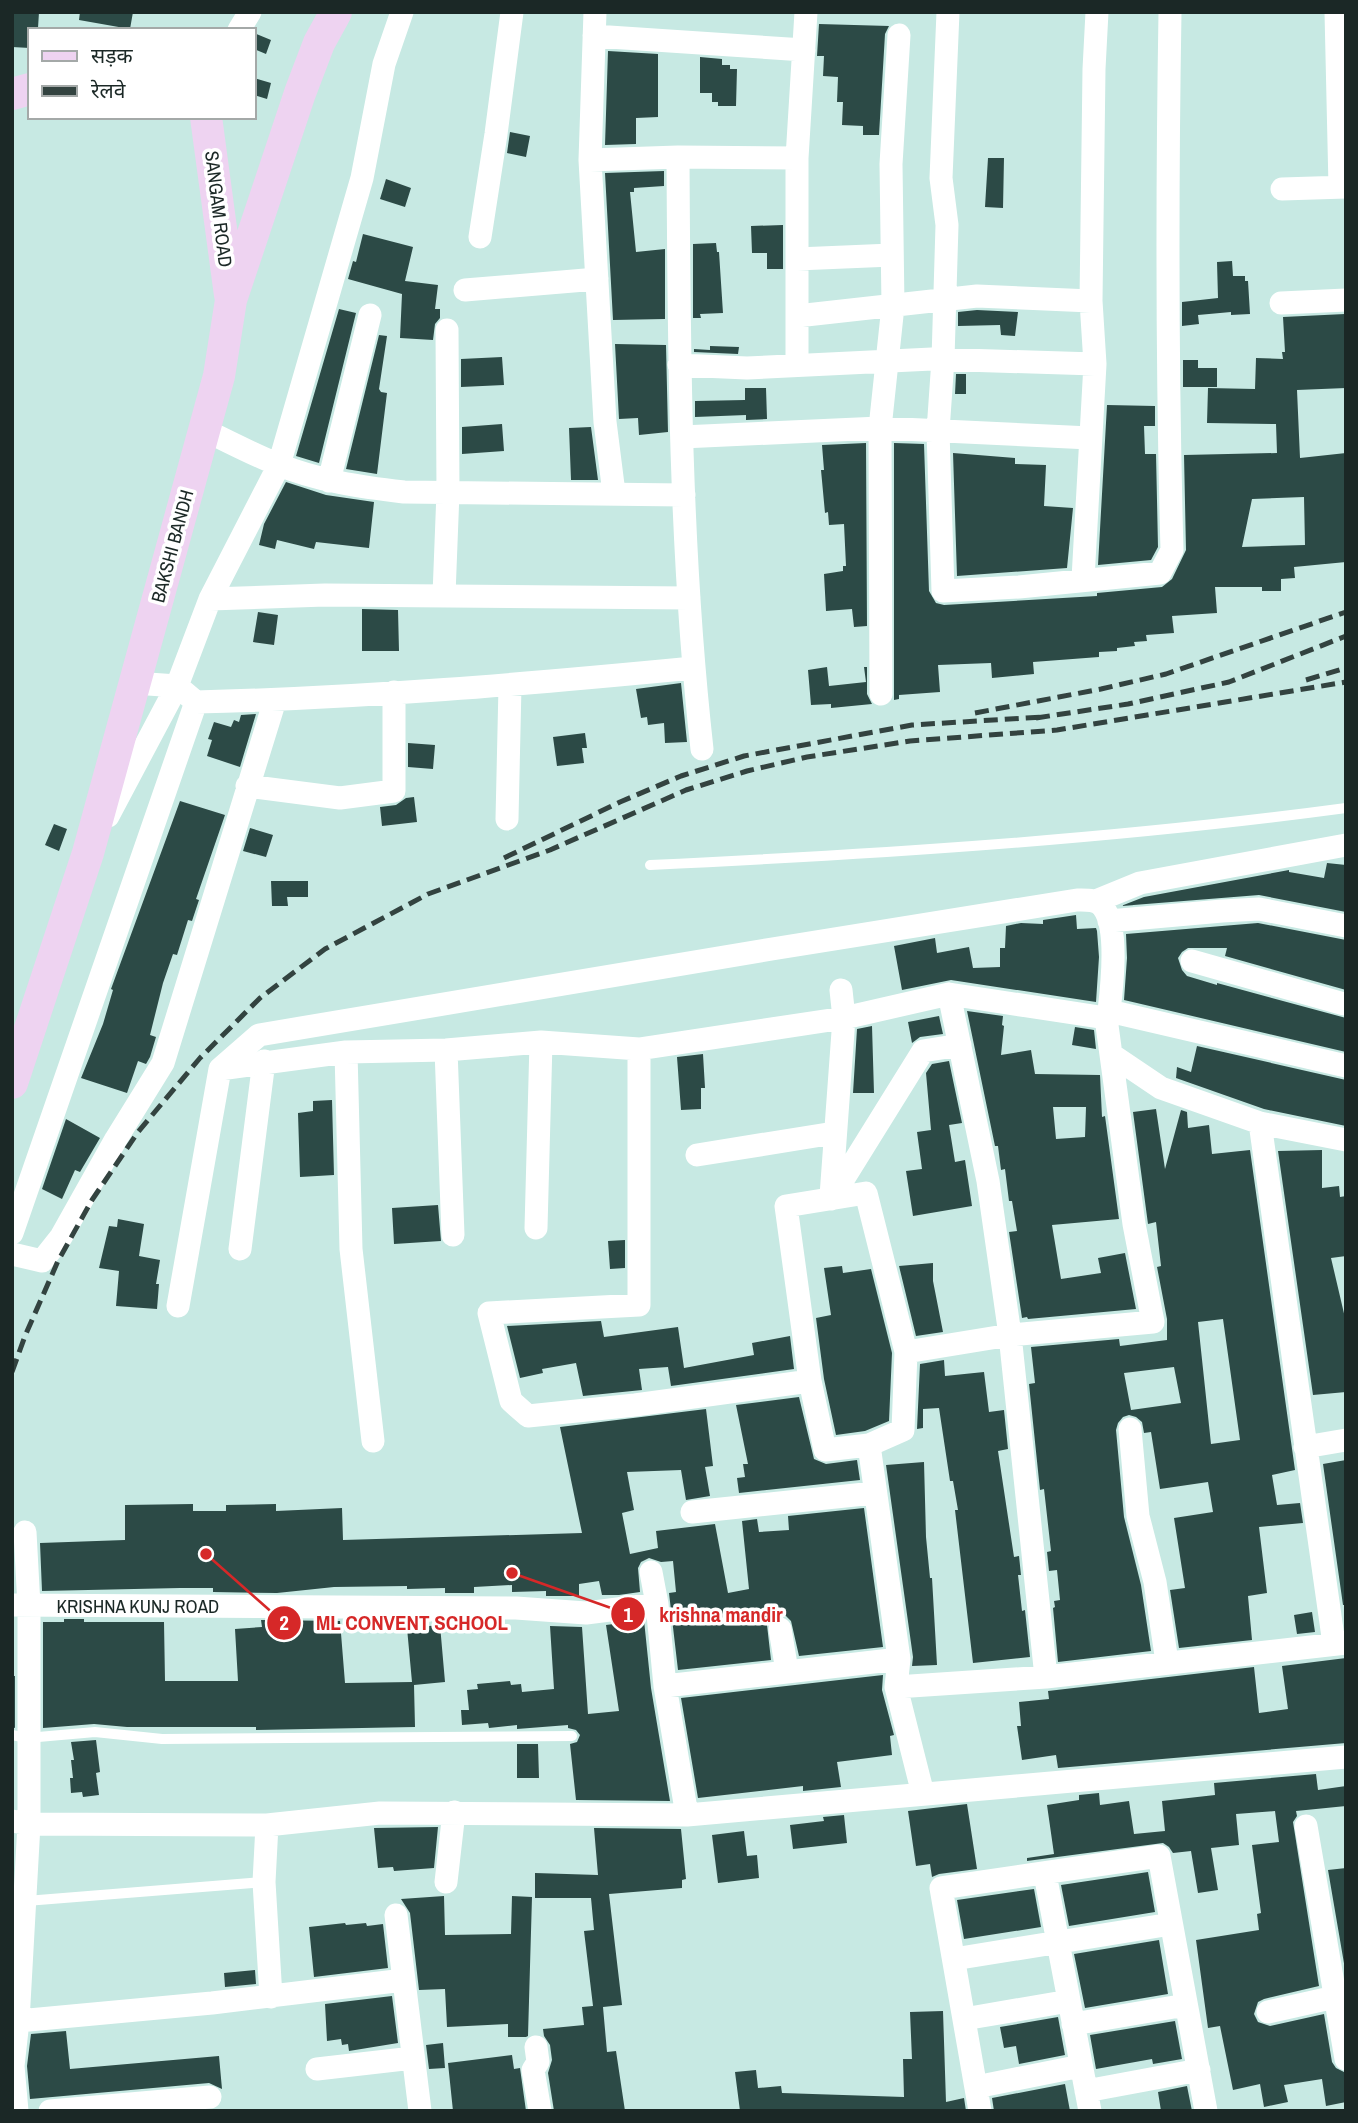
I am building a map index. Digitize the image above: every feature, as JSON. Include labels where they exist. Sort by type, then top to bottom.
[{"type":"main road","name":"BAKSHI BANDH","points":[[12,1083],[88,853],[219,376],[231,300],[318,43],[335,12]]},
{"type":"main road","name":"SANGAM ROAD","points":[[206,119],[231,300]]},
{"type":"street","points":[[240,28],[250,12]]},
{"type":"street","points":[[88,853],[177,686],[210,598],[279,465],[362,178],[384,64],[402,12]]},
{"type":"street","points":[[480,237],[512,12]]},
{"type":"street","points":[[596,12],[590,160],[606,422],[614,493]]},
{"type":"street","points":[[796,364],[797,158],[806,12]]},
{"type":"street","points":[[948,12],[941,178],[947,225],[943,359],[937,431],[943,591],[1019,587],[1160,573],[1172,550],[1168,360],[1170,12]]},
{"type":"street","points":[[1083,579],[1095,364],[1091,300],[1097,12]]},
{"type":"street","points":[[1282,189],[1343,187],[1343,124],[1336,12]]},
{"type":"street","points":[[881,694],[880,428],[893,306],[891,164],[899,34]]},
{"type":"street","points":[[594,36],[804,50]]},
{"type":"street","points":[[590,160],[678,157],[797,158]]},
{"type":"street","points":[[678,157],[684,495],[692,668],[702,749]]},
{"type":"street","points":[[797,259],[892,256]]},
{"type":"street","points":[[465,290],[597,279]]},
{"type":"street","points":[[797,316],[976,296],[1091,300]]},
{"type":"street","points":[[1281,303],[1346,300]]},
{"type":"street","points":[[329,481],[370,315]]},
{"type":"street","points":[[444,595],[448,492],[447,330]]},
{"type":"street","points":[[680,365],[736,368],[943,359],[1095,364]]},
{"type":"street","points":[[682,437],[880,428],[1090,438]]},
{"type":"street","points":[[204,430],[279,465],[329,481],[404,492],[684,495]]},
{"type":"street","points":[[210,598],[325,595],[689,598]]},
{"type":"street","points":[[134,683],[177,686],[196,702],[275,700],[510,686],[692,668]]},
{"type":"street","points":[[507,819],[510,686]]},
{"type":"street","points":[[247,786],[340,798],[394,791],[394,692]]},
{"type":"street","points":[[12,1254],[42,1261],[61,1237],[116,1139],[163,1063],[275,700]]},
{"type":"street","points":[[12,1233],[196,702]]},
{"type":"street","points":[[178,1306],[220,1069],[259,1035],[1077,900],[1096,901],[1140,883],[1346,845]]},
{"type":"street","points":[[906,1352],[1010,1335],[1153,1322],[1134,1224],[1112,1055],[1108,1014],[1114,965],[1109,921],[1103,906],[1096,901]]},
{"type":"street","points":[[1109,921],[1259,909],[1346,926]]},
{"type":"street","points":[[1192,961],[1345,1003]]},
{"type":"street","points":[[831,1199],[844,1018],[841,990]]},
{"type":"street","points":[[220,1069],[346,1052],[446,1050],[541,1042],[639,1049],[844,1018],[950,994],[1108,1014],[1346,1066]]},
{"type":"street","points":[[950,994],[988,1181],[1010,1335],[1046,1677]]},
{"type":"street","points":[[536,1228],[541,1042]]},
{"type":"street","points":[[831,1199],[923,1051],[960,1045]]},
{"type":"street","points":[[639,1049],[639,1305],[489,1313],[511,1401],[528,1416],[635,1405],[810,1381]]},
{"type":"street","points":[[446,1050],[453,1235]]},
{"type":"street","points":[[346,1052],[351,1249],[373,1441]]},
{"type":"street","points":[[1112,1055],[1161,1088],[1260,1123],[1346,1140]]},
{"type":"street","points":[[240,1249],[264,1061]]},
{"type":"street","points":[[896,1687],[1046,1677],[1340,1644],[1305,1447],[1260,1123]]},
{"type":"street","points":[[697,1155],[834,1133]]},
{"type":"street","points":[[866,1193],[906,1352],[903,1430],[869,1445],[825,1450],[810,1381],[786,1206],[866,1193]]},
{"type":"street","points":[[1130,1429],[1138,1516],[1155,1583],[1167,1662]]},
{"type":"street","points":[[1305,1447],[1346,1440]]},
{"type":"street","points":[[869,1445],[899,1659],[896,1687],[923,1794]]},
{"type":"street","points":[[692,1511],[874,1493]]},
{"type":"street","points":[[17,2111],[13,2066],[18,2021],[21,1605],[25,1532]]},
{"type":"street","points":[[651,1572],[665,1686],[687,1815]]},
{"type":"street","name":"KRISHNA KUNJ ROAD","points":[[21,1605],[516,1608],[586,1613],[657,1604]]},
{"type":"street","points":[[780,1629],[787,1671]]},
{"type":"street","points":[[665,1686],[899,1659]]},
{"type":"street","points":[[21,1823],[267,1825],[380,1813],[454,1812],[687,1815],[1346,1757]]},
{"type":"street","points":[[446,1882],[454,1812]]},
{"type":"street","points":[[267,1825],[264,1882],[271,1997]]},
{"type":"street","points":[[1306,1826],[1346,2059]]},
{"type":"street","points":[[980,2111],[941,1888],[1159,1856],[1206,2111]]},
{"type":"street","points":[[1045,1874],[1088,2101],[1199,2070]]},
{"type":"street","points":[[396,1915],[420,2111]]},
{"type":"street","points":[[954,1959],[1171,1924]]},
{"type":"street","points":[[18,2021],[271,1997],[404,1980]]},
{"type":"street","points":[[1268,2012],[1335,1997]]},
{"type":"street","points":[[964,2019],[1186,2004]]},
{"type":"street","points":[[536,2047],[538,2062],[533,2070],[540,2111]]},
{"type":"street","points":[[317,2069],[413,2057]]},
{"type":"street","points":[[976,2087],[1081,2066]]},
{"type":"street","points":[[50,2111],[210,2097]]},
{"type":"lane","points":[[650,865],[852,856],[1039,841],[1258,820],[1346,808]]},
{"type":"lane","points":[[20,1736],[95,1732],[162,1739],[572,1736]]},
{"type":"lane","points":[[19,1900],[264,1882]]},
{"type":"building","points":[[12,12],[39,12],[38,28],[28,28],[28,48],[12,47]]},
{"type":"building","points":[[80,12],[133,12],[130,28],[79,20]]},
{"type":"building","points":[[819,24],[889,26],[885,34],[879,135],[863,135],[863,126],[842,125],[843,102],[837,102],[838,77],[823,76],[824,56],[817,56]]},
{"type":"building","points":[[256,34],[271,40],[266,54],[256,50]]},
{"type":"building","points":[[608,51],[658,54],[658,117],[636,118],[636,144],[605,145]]},
{"type":"building","points":[[700,57],[722,59],[722,65],[737,69],[736,106],[718,106],[718,102],[712,102],[712,93],[700,93]]},
{"type":"building","points":[[256,79],[271,83],[267,99],[256,96]]},
{"type":"building","points":[[510,132],[530,136],[526,157],[507,153]]},
{"type":"building","points":[[988,158],[1004,158],[1003,208],[985,207]]},
{"type":"building","points":[[664,171],[664,186],[634,188],[634,192],[630,192],[636,252],[665,249],[665,319],[613,320],[605,173]]},
{"type":"building","points":[[386,179],[411,188],[405,207],[380,199]]},
{"type":"building","points":[[783,225],[783,269],[767,269],[767,253],[752,253],[751,226]]},
{"type":"building","points":[[363,234],[413,247],[405,281],[438,285],[435,309],[440,309],[440,318],[435,324],[433,340],[400,338],[402,294],[348,279],[353,261],[356,262]]},
{"type":"building","points":[[716,243],[723,313],[700,314],[701,318],[693,318],[693,244]]},
{"type":"building","points":[[1232,261],[1233,276],[1245,276],[1245,281],[1248,281],[1250,314],[1231,315],[1231,312],[1198,315],[1199,324],[1182,326],[1182,302],[1218,298],[1217,262]]},
{"type":"building","points":[[339,309],[356,313],[319,463],[296,456]]},
{"type":"building","points":[[958,312],[1018,312],[1015,336],[1001,335],[1000,325],[958,326]]},
{"type":"building","points":[[1345,314],[1346,388],[1297,390],[1300,458],[1346,453],[1346,562],[1294,567],[1295,578],[1281,579],[1281,591],[1262,591],[1262,587],[1215,587],[1217,613],[1172,616],[1174,633],[1146,635],[1147,641],[1134,642],[1135,646],[1117,648],[1117,651],[1099,652],[1099,657],[1033,662],[1034,674],[992,678],[991,663],[938,665],[940,692],[899,695],[899,699],[894,700],[894,443],[924,444],[929,591],[936,603],[944,605],[1097,596],[1097,593],[1162,587],[1172,579],[1186,550],[1184,455],[1277,453],[1276,424],[1207,423],[1208,388],[1255,389],[1256,358],[1283,359],[1283,317]],"holes":[[[1304,497],[1305,545],[1242,547],[1252,499]]]},
{"type":"building","points":[[379,335],[387,336],[379,389],[387,393],[377,474],[346,469]]},
{"type":"building","points":[[615,344],[666,345],[668,432],[639,435],[638,418],[619,419]]},
{"type":"building","points":[[710,346],[739,347],[738,354],[694,352],[694,349],[710,350]]},
{"type":"building","points":[[502,357],[504,385],[461,387],[461,359]]},
{"type":"building","points":[[1183,360],[1198,360],[1198,368],[1217,368],[1217,387],[1183,387]]},
{"type":"building","points":[[956,374],[966,374],[966,394],[955,394]]},
{"type":"building","points":[[745,388],[766,388],[767,419],[746,420],[746,415],[695,417],[695,401],[745,400]]},
{"type":"building","points":[[1107,405],[1155,406],[1155,426],[1144,426],[1145,454],[1156,454],[1158,547],[1151,560],[1098,565]]},
{"type":"building","points":[[502,424],[504,451],[462,454],[462,427]]},
{"type":"building","points":[[591,427],[598,480],[571,480],[569,428]]},
{"type":"building","points":[[866,443],[867,626],[854,627],[852,609],[826,611],[824,574],[843,571],[843,566],[846,566],[844,524],[829,525],[828,512],[825,513],[821,470],[824,470],[822,445]]},
{"type":"building","points":[[953,453],[1015,458],[1015,464],[1046,465],[1044,506],[1073,508],[1067,568],[957,576]]},
{"type":"building","points":[[286,482],[326,495],[374,502],[369,548],[316,542],[314,549],[277,540],[275,549],[259,545],[264,524]]},
{"type":"building","points":[[362,609],[398,610],[399,651],[362,651]]},
{"type":"building","points":[[258,612],[278,615],[274,645],[253,642]]},
{"type":"building","points":[[827,667],[829,686],[866,682],[864,667],[867,667],[867,694],[872,704],[831,708],[831,704],[811,705],[808,670]]},
{"type":"building","points":[[681,683],[687,742],[665,743],[664,723],[648,725],[647,717],[641,718],[636,689]]},
{"type":"building","points":[[256,714],[240,767],[207,756],[212,740],[208,739],[214,722],[231,727],[234,720],[239,722],[241,715]]},
{"type":"building","points":[[585,733],[587,748],[582,748],[584,763],[557,766],[553,737]]},
{"type":"building","points":[[408,743],[435,745],[433,769],[408,767]]},
{"type":"building","points":[[414,797],[417,822],[382,826],[380,807],[396,805],[406,798]]},
{"type":"building","points":[[180,801],[225,815],[196,899],[199,900],[192,921],[188,920],[177,955],[173,954],[163,983],[150,1035],[156,1037],[150,1057],[146,1064],[138,1061],[127,1093],[81,1078],[103,1024],[113,990],[111,989]]},
{"type":"building","points":[[54,824],[67,829],[59,851],[45,845]]},
{"type":"building","points":[[250,828],[273,835],[266,857],[243,851]]},
{"type":"building","points":[[1327,863],[1346,865],[1346,912],[1259,895],[1121,906],[1144,897],[1289,870],[1324,878]]},
{"type":"building","points":[[271,881],[308,881],[308,897],[287,897],[288,906],[272,906]]},
{"type":"building","points":[[1076,915],[1077,929],[1096,928],[1097,931],[1099,957],[1096,1002],[951,980],[902,990],[894,946],[935,938],[937,953],[969,947],[973,968],[1000,967],[1000,948],[1005,948],[1006,926],[1021,923],[1043,924],[1043,920]]},
{"type":"building","points":[[1258,923],[1346,940],[1346,990],[1225,956],[1227,948],[1188,948],[1178,958],[1182,970],[1187,976],[1217,985],[1346,1018],[1346,1052],[1124,1000],[1126,934]]},
{"type":"building","points":[[967,1011],[1003,1016],[1001,1055],[1031,1050],[1035,1074],[1100,1075],[1102,1117],[1105,1116],[1119,1219],[1052,1225],[1061,1279],[1101,1273],[1098,1258],[1125,1253],[1136,1309],[1022,1318],[1009,1232],[1017,1231],[1012,1201],[1009,1201],[1005,1169],[1001,1170],[998,1146],[995,1146]],"holes":[[[1053,1107],[1086,1107],[1085,1137],[1056,1139]]]},
{"type":"building","points":[[939,1016],[943,1034],[920,1037],[912,1043],[908,1022]]},
{"type":"building","points":[[872,1026],[874,1093],[853,1093],[857,1029]]},
{"type":"building","points":[[1075,1027],[1094,1030],[1096,1049],[1072,1045]]},
{"type":"building","points":[[1197,1046],[1346,1080],[1346,1126],[1264,1109],[1176,1078],[1177,1067],[1191,1072]]},
{"type":"building","points":[[703,1054],[705,1088],[701,1088],[701,1109],[681,1110],[677,1057]]},
{"type":"building","points":[[949,1061],[962,1123],[949,1125],[955,1162],[965,1160],[972,1206],[913,1216],[906,1171],[922,1169],[917,1132],[931,1130],[926,1073],[932,1064]]},
{"type":"building","points":[[332,1100],[334,1175],[300,1177],[298,1113],[313,1111],[313,1101]]},
{"type":"building","points":[[1156,1109],[1165,1169],[1181,1110],[1187,1112],[1188,1128],[1209,1125],[1212,1154],[1250,1150],[1295,1470],[1272,1475],[1277,1505],[1300,1503],[1303,1523],[1259,1527],[1267,1593],[1248,1596],[1252,1640],[1179,1648],[1170,1590],[1185,1588],[1174,1518],[1213,1512],[1208,1482],[1160,1489],[1151,1432],[1144,1433],[1142,1422],[1136,1417],[1123,1417],[1116,1430],[1124,1517],[1141,1585],[1151,1651],[1058,1662],[1053,1608],[1054,1601],[1060,1600],[1057,1570],[1049,1571],[1047,1552],[1051,1551],[1044,1489],[1040,1490],[1029,1384],[1035,1383],[1031,1347],[1119,1339],[1120,1346],[1167,1340],[1167,1319],[1157,1267],[1161,1266],[1156,1222],[1148,1224],[1133,1112]],"holes":[[[1223,1319],[1240,1440],[1211,1444],[1198,1322]],[[1174,1367],[1181,1403],[1131,1410],[1124,1373]]]},
{"type":"building","points":[[66,1119],[100,1138],[80,1172],[75,1170],[62,1199],[42,1189]]},
{"type":"building","points":[[1322,1150],[1322,1188],[1339,1186],[1340,1197],[1346,1196],[1346,1256],[1331,1258],[1346,1322],[1346,1392],[1313,1395],[1278,1151]]},
{"type":"building","points":[[438,1205],[441,1241],[394,1244],[392,1208]]},
{"type":"building","points":[[118,1219],[144,1224],[139,1256],[160,1260],[156,1284],[159,1284],[157,1309],[116,1306],[119,1271],[99,1268],[109,1226],[117,1227]]},
{"type":"building","points":[[625,1240],[625,1268],[610,1269],[608,1241]]},
{"type":"building","points":[[933,1263],[933,1281],[943,1332],[916,1336],[899,1266]]},
{"type":"building","points":[[842,1266],[843,1273],[871,1269],[892,1353],[889,1421],[865,1431],[836,1435],[824,1379],[816,1318],[831,1315],[824,1268]]},
{"type":"building","points":[[601,1321],[604,1337],[678,1327],[684,1368],[754,1355],[752,1343],[790,1336],[794,1369],[671,1386],[668,1367],[639,1369],[642,1390],[583,1396],[576,1363],[542,1369],[543,1373],[520,1378],[507,1326]]},
{"type":"building","points":[[944,1360],[945,1376],[984,1372],[989,1412],[1004,1410],[1008,1449],[998,1451],[1014,1557],[1019,1556],[1021,1575],[1018,1575],[1030,1657],[973,1663],[955,1510],[958,1510],[953,1481],[950,1481],[939,1408],[923,1409],[923,1428],[917,1429],[920,1364]]},
{"type":"building","points":[[799,1397],[814,1459],[826,1464],[857,1460],[860,1480],[739,1493],[737,1478],[745,1477],[743,1464],[748,1464],[736,1405]]},
{"type":"building","points":[[706,1409],[713,1466],[705,1467],[710,1496],[686,1500],[681,1470],[627,1472],[634,1510],[622,1513],[630,1554],[658,1548],[656,1531],[715,1524],[728,1593],[749,1589],[742,1521],[757,1519],[759,1532],[789,1530],[788,1516],[864,1508],[883,1647],[799,1656],[791,1621],[786,1616],[778,1615],[767,1625],[771,1660],[678,1670],[669,1593],[676,1592],[673,1561],[661,1562],[649,1558],[641,1562],[638,1568],[640,1592],[619,1595],[602,1595],[599,1581],[579,1584],[579,1596],[546,1596],[546,1591],[512,1592],[512,1585],[474,1587],[474,1593],[445,1593],[445,1588],[407,1589],[407,1586],[334,1587],[277,1593],[213,1592],[213,1588],[42,1591],[40,1543],[125,1540],[125,1505],[193,1504],[193,1511],[226,1511],[226,1505],[276,1504],[276,1511],[342,1508],[343,1540],[582,1533],[560,1427]]},
{"type":"building","points":[[1346,1460],[1346,1605],[1343,1605],[1323,1464]]},
{"type":"building","points":[[924,1462],[926,1537],[932,1578],[937,1665],[912,1666],[913,1657],[886,1465]]},
{"type":"building","points":[[1312,1612],[1315,1632],[1297,1634],[1294,1615]]},
{"type":"building","points":[[64,1619],[84,1619],[84,1622],[164,1622],[165,1681],[238,1681],[235,1629],[262,1627],[261,1620],[340,1621],[345,1683],[412,1682],[407,1628],[440,1625],[445,1682],[414,1685],[415,1727],[256,1730],[256,1727],[127,1727],[94,1724],[43,1728],[43,1622],[64,1622]]},
{"type":"building","points":[[644,1620],[651,1688],[670,1801],[576,1800],[570,1744],[577,1742],[580,1735],[576,1730],[568,1728],[568,1725],[517,1729],[517,1725],[489,1728],[488,1723],[462,1725],[461,1710],[469,1710],[467,1690],[478,1689],[477,1684],[510,1681],[511,1685],[521,1684],[522,1692],[554,1689],[550,1626],[582,1627],[588,1714],[619,1711],[606,1625]]},
{"type":"building","points":[[1346,1658],[1346,1743],[1058,1768],[1056,1755],[1022,1760],[1017,1726],[1021,1726],[1019,1702],[1049,1699],[1048,1691],[1254,1667],[1259,1713],[1288,1709],[1282,1666]]},
{"type":"building","points":[[883,1675],[882,1690],[894,1735],[890,1736],[892,1755],[837,1762],[841,1787],[803,1791],[803,1786],[698,1798],[681,1698]]},
{"type":"building","points":[[12,1676],[15,1676],[15,1728],[12,1727]]},
{"type":"building","points":[[96,1740],[100,1772],[96,1773],[99,1795],[83,1797],[82,1792],[71,1793],[71,1760],[74,1760],[71,1742]]},
{"type":"building","points":[[517,1744],[538,1744],[539,1778],[517,1778]]},
{"type":"building","points":[[1316,1774],[1318,1790],[1346,1786],[1346,1806],[1296,1811],[1297,1816],[1293,1822],[1319,1986],[1264,1999],[1258,2002],[1254,2014],[1258,2022],[1270,2026],[1324,2014],[1332,2062],[1336,2068],[1346,2073],[1346,2102],[1326,2106],[1322,2079],[1284,2085],[1288,2102],[1264,2107],[1260,2084],[1233,2090],[1220,2026],[1208,2028],[1196,1940],[1259,1930],[1257,1914],[1261,1913],[1252,1845],[1279,1842],[1275,1811],[1236,1814],[1239,1845],[1211,1848],[1218,1890],[1198,1893],[1191,1851],[1173,1853],[1163,1843],[1027,1861],[1027,1858],[1054,1854],[1047,1805],[1079,1800],[1079,1795],[1099,1793],[1100,1805],[1129,1801],[1134,1834],[1165,1831],[1162,1801],[1215,1795],[1214,1783]]},
{"type":"building","points":[[967,1804],[977,1869],[932,1877],[930,1864],[916,1866],[908,1811]]},
{"type":"building","points":[[844,1815],[847,1843],[793,1849],[790,1825],[824,1821],[823,1817]]},
{"type":"building","points":[[438,1827],[434,1868],[394,1871],[393,1867],[378,1868],[374,1828]]},
{"type":"building","points":[[594,1828],[681,1829],[686,1879],[682,1880],[682,1888],[609,1894],[622,2005],[603,2007],[607,2052],[616,2051],[625,2111],[554,2111],[548,2073],[552,2060],[550,2045],[543,2029],[584,2025],[582,2007],[593,2006],[584,1931],[594,1930],[591,1898],[535,1898],[535,1873],[598,1875]]},
{"type":"building","points":[[744,1831],[747,1856],[757,1855],[759,1878],[718,1883],[712,1835]]},
{"type":"building","points":[[1346,1868],[1346,1975],[1328,1870]]},
{"type":"building","points":[[1148,1872],[1155,1912],[1069,1926],[1061,1885]]},
{"type":"building","points":[[1034,1889],[1041,1927],[964,1939],[957,1900]]},
{"type":"building","points":[[444,1896],[445,1935],[511,1934],[512,1896],[532,1897],[528,2036],[508,2037],[508,2024],[447,2027],[445,1989],[419,1990],[410,1913],[401,1899]]},
{"type":"building","points":[[366,1923],[367,1926],[383,1924],[388,1968],[314,1977],[309,1927]]},
{"type":"building","points":[[1159,1940],[1168,1994],[1085,2008],[1074,1954]]},
{"type":"building","points":[[255,1970],[256,1984],[225,1987],[224,1973]]},
{"type":"building","points":[[392,1996],[398,2043],[349,2051],[348,2044],[342,2045],[341,2039],[327,2041],[325,2004]]},
{"type":"building","points":[[943,2011],[946,2102],[964,2098],[966,2111],[740,2111],[735,2072],[756,2070],[758,2088],[781,2086],[782,2093],[904,2097],[903,2059],[912,2059],[910,2012]]},
{"type":"building","points":[[1058,2017],[1065,2055],[1019,2064],[1016,2046],[1004,2048],[1000,2027]]},
{"type":"building","points":[[1175,2021],[1182,2059],[1153,2064],[1152,2059],[1096,2069],[1090,2035]]},
{"type":"building","points":[[66,2031],[70,2069],[219,2056],[222,2089],[209,2083],[30,2099],[27,2066],[31,2034]]},
{"type":"building","points":[[443,2043],[445,2068],[429,2069],[426,2045]]},
{"type":"building","points":[[512,2055],[514,2069],[520,2068],[526,2111],[453,2111],[448,2063]]},
{"type":"building","points":[[1065,2084],[1070,2111],[994,2111],[992,2098]]},
{"type":"building","points":[[1187,2086],[1192,2111],[1161,2111],[1158,2092]]},
{"type":"railway","points":[[975,713],[1166,674],[1346,612]]},
{"type":"railway","points":[[1036,718],[1128,704],[1229,682],[1346,636]]},
{"type":"railway","points":[[1306,680],[1346,668]]},
{"type":"railway","points":[[12,1372],[58,1261],[92,1200],[138,1132],[200,1058],[260,998],[325,949],[428,894],[550,850],[686,790],[747,771],[807,757],[910,741],[1057,730],[1346,682]]},
{"type":"railway","points":[[504,858],[681,776],[744,756],[912,725],[1043,717]]},
{"type":"place","name":"ML CONVENT SCHOOL","points":[[206,1554]]},
{"type":"place","name":"krishna mandir","points":[[512,1573]]}]
